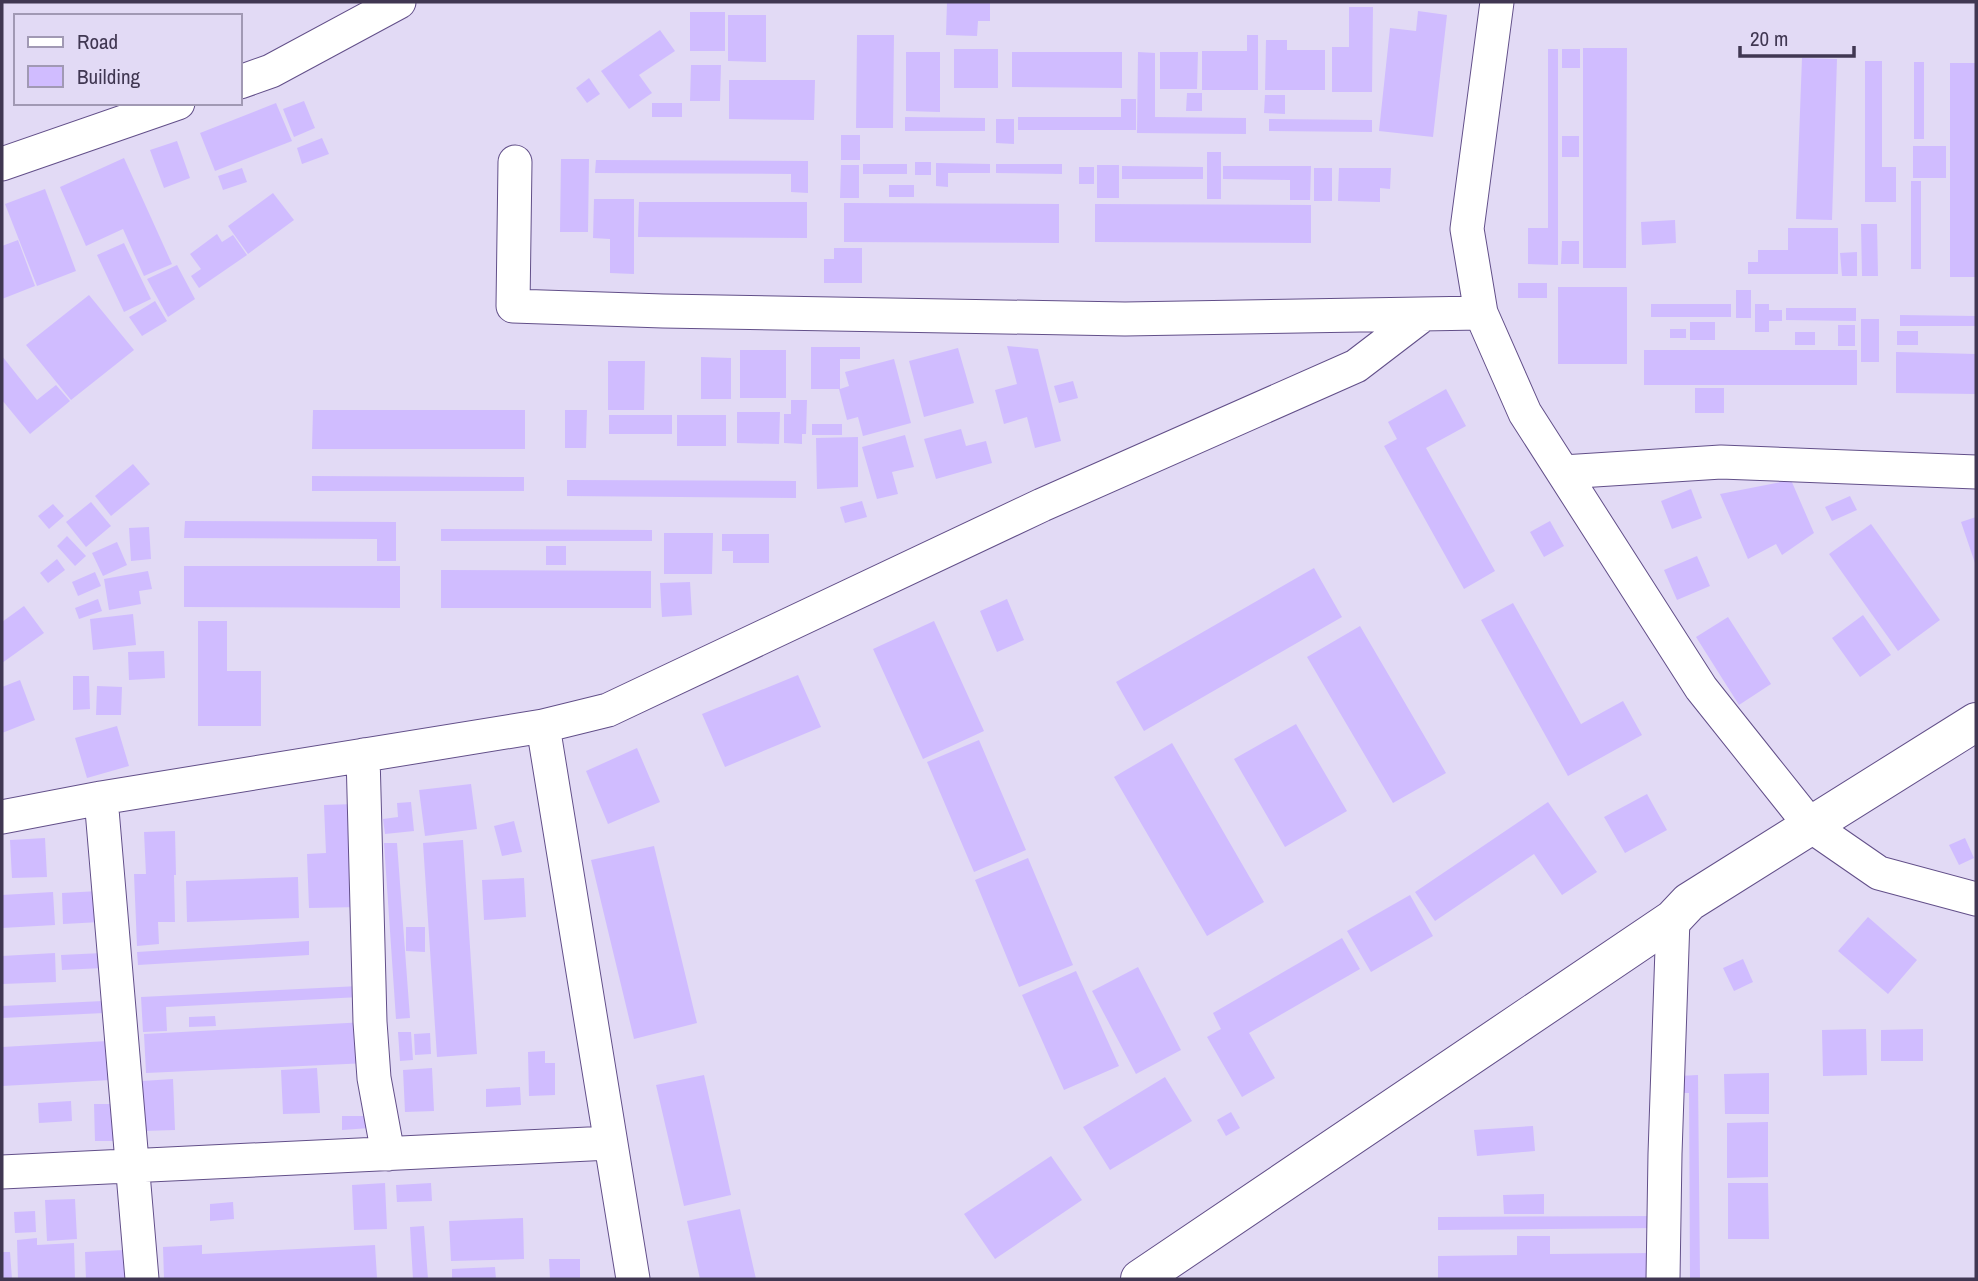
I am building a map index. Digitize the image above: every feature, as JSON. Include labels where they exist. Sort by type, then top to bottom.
[{"type":"street","points":[[242,81],[271,71],[399,2]]},
{"type":"street","points":[[1497,2],[1467,229],[1480,313],[1525,413],[1701,688],[1811,826],[1879,873],[1976,899]]},
{"type":"street","points":[[2,164],[172,105]]},
{"type":"street","points":[[515,162],[513,306],[1125,319],[1480,313]]},
{"type":"street","points":[[2,817],[101,798],[543,726],[608,710],[1042,505],[1356,366],[1424,314]]},
{"type":"street","points":[[1563,472],[1721,462],[1976,472]]},
{"type":"street","points":[[1140,1279],[1673,919],[1689,902],[1976,722]]},
{"type":"street","points":[[543,726],[633,1279]]},
{"type":"street","points":[[363,755],[370,1022],[374,1078],[388,1154]]},
{"type":"street","points":[[101,798],[142,1279]]},
{"type":"street","points":[[1663,1279],[1673,919]]},
{"type":"street","points":[[2,1172],[610,1143]]},
{"type":"building","points":[[947,2],[990,2],[990,21],[978,21],[977,36],[946,35]]},
{"type":"building","points":[[1349,7],[1373,7],[1372,92],[1332,92],[1332,47],[1349,47]]},
{"type":"building","points":[[1418,11],[1447,15],[1433,137],[1379,131],[1390,28],[1416,31]]},
{"type":"building","points":[[690,12],[725,12],[725,51],[690,51]]},
{"type":"building","points":[[728,15],[766,15],[766,62],[728,61]]},
{"type":"building","points":[[660,30],[675,51],[639,75],[652,93],[629,109],[601,71]]},
{"type":"building","points":[[857,35],[894,35],[893,128],[856,128]]},
{"type":"building","points":[[1247,35],[1258,35],[1258,90],[1202,90],[1202,51],[1247,51]]},
{"type":"building","points":[[1266,40],[1287,40],[1287,50],[1325,50],[1325,90],[1265,90]]},
{"type":"building","points":[[1583,48],[1627,48],[1626,268],[1583,268]]},
{"type":"building","points":[[954,49],[998,49],[998,88],[954,88]]},
{"type":"building","points":[[1548,49],[1558,49],[1558,265],[1528,264],[1528,228],[1548,228]]},
{"type":"building","points":[[1562,49],[1580,49],[1580,68],[1562,68]]},
{"type":"building","points":[[906,52],[940,52],[940,112],[906,111]]},
{"type":"building","points":[[1012,52],[1122,52],[1122,88],[1012,87]]},
{"type":"building","points":[[1138,52],[1155,53],[1155,117],[1246,118],[1246,134],[1137,133]]},
{"type":"building","points":[[1160,52],[1198,52],[1197,89],[1160,89]]},
{"type":"building","points":[[1802,58],[1837,59],[1832,220],[1796,219]]},
{"type":"building","points":[[1865,61],[1882,61],[1882,167],[1896,167],[1896,202],[1865,202]]},
{"type":"building","points":[[1914,62],[1924,62],[1924,139],[1914,139]]},
{"type":"building","points":[[1950,63],[1976,63],[1976,277],[1950,277]]},
{"type":"building","points":[[691,65],[721,65],[720,101],[690,101]]},
{"type":"building","points":[[589,78],[600,94],[587,103],[576,88]]},
{"type":"building","points":[[729,80],[815,80],[814,120],[729,119]]},
{"type":"building","points":[[1187,93],[1202,93],[1202,111],[1186,111]]},
{"type":"building","points":[[1265,95],[1285,95],[1285,114],[1264,113]]},
{"type":"building","points":[[1121,99],[1136,99],[1136,130],[1018,130],[1018,117],[1121,117]]},
{"type":"building","points":[[304,101],[315,128],[294,137],[283,109]]},
{"type":"building","points":[[276,103],[292,141],[215,171],[200,133]]},
{"type":"building","points":[[652,103],[682,103],[682,117],[652,117]]},
{"type":"building","points":[[905,117],[985,118],[985,131],[905,131]]},
{"type":"building","points":[[996,119],[1014,119],[1014,144],[996,143]]},
{"type":"building","points":[[1269,119],[1372,120],[1372,132],[1269,131]]},
{"type":"building","points":[[841,135],[860,135],[860,160],[841,160]]},
{"type":"building","points":[[1562,136],[1579,136],[1579,157],[1562,157]]},
{"type":"building","points":[[322,138],[329,154],[302,164],[297,148]]},
{"type":"building","points":[[177,141],[190,178],[164,188],[150,150]]},
{"type":"building","points":[[1913,146],[1946,146],[1946,178],[1913,178]]},
{"type":"building","points":[[1207,152],[1221,152],[1221,199],[1207,199]]},
{"type":"building","points":[[124,158],[172,264],[144,276],[123,229],[86,246],[60,187]]},
{"type":"building","points":[[561,159],[589,159],[588,232],[560,232]]},
{"type":"building","points":[[596,160],[808,161],[808,193],[791,192],[791,174],[595,173]]},
{"type":"building","points":[[915,162],[931,162],[931,175],[915,175]]},
{"type":"building","points":[[936,163],[990,164],[990,173],[948,173],[948,187],[936,186]]},
{"type":"building","points":[[863,164],[907,164],[907,174],[863,174]]},
{"type":"building","points":[[996,164],[1062,164],[1062,174],[996,173]]},
{"type":"building","points":[[841,165],[859,165],[859,198],[840,198]]},
{"type":"building","points":[[1097,165],[1119,165],[1119,198],[1097,198]]},
{"type":"building","points":[[1122,166],[1203,167],[1203,179],[1122,179]]},
{"type":"building","points":[[1223,166],[1311,166],[1310,200],[1290,200],[1290,180],[1223,179]]},
{"type":"building","points":[[1079,167],[1094,167],[1094,184],[1079,184]]},
{"type":"building","points":[[242,168],[247,182],[223,190],[218,176]]},
{"type":"building","points":[[1314,168],[1332,168],[1332,201],[1314,201]]},
{"type":"building","points":[[1339,168],[1391,168],[1390,189],[1380,188],[1380,202],[1338,201]]},
{"type":"building","points":[[1911,181],[1921,181],[1921,269],[1911,269]]},
{"type":"building","points":[[889,185],[914,185],[914,197],[889,197]]},
{"type":"building","points":[[45,189],[76,271],[37,286],[5,204]]},
{"type":"building","points":[[273,193],[294,220],[248,254],[228,226]]},
{"type":"building","points":[[594,199],[634,199],[634,274],[610,273],[610,239],[593,238]]},
{"type":"building","points":[[639,202],[807,202],[807,238],[638,237]]},
{"type":"building","points":[[844,203],[1059,204],[1059,243],[844,242]]},
{"type":"building","points":[[1095,204],[1311,205],[1311,243],[1095,242]]},
{"type":"building","points":[[1675,220],[1676,243],[1642,245],[1641,222]]},
{"type":"building","points":[[1861,224],[1877,224],[1878,276],[1862,276]]},
{"type":"building","points":[[1788,228],[1838,228],[1838,274],[1748,274],[1748,262],[1758,262],[1758,250],[1788,250]]},
{"type":"building","points":[[217,234],[222,242],[233,235],[247,255],[199,288],[191,276],[201,269],[190,254]]},
{"type":"building","points":[[18,240],[35,286],[2,299],[2,246]]},
{"type":"building","points":[[1562,241],[1579,241],[1579,264],[1561,264]]},
{"type":"building","points":[[124,243],[151,299],[124,312],[97,255]]},
{"type":"building","points":[[834,248],[862,248],[862,283],[824,283],[824,259],[834,259]]},
{"type":"building","points":[[1857,252],[1857,276],[1842,276],[1840,253]]},
{"type":"building","points":[[177,265],[195,299],[168,317],[147,279]]},
{"type":"building","points":[[1518,283],[1547,283],[1547,298],[1518,298]]},
{"type":"building","points":[[1558,287],[1627,287],[1627,364],[1558,364]]},
{"type":"building","points":[[1736,290],[1751,290],[1751,318],[1736,318]]},
{"type":"building","points":[[89,295],[134,350],[71,400],[26,345]]},
{"type":"building","points":[[155,301],[167,321],[142,336],[129,317]]},
{"type":"building","points":[[1651,304],[1731,304],[1731,317],[1651,317]]},
{"type":"building","points":[[1755,304],[1769,304],[1769,310],[1782,310],[1782,321],[1769,321],[1769,332],[1755,332]]},
{"type":"building","points":[[1786,308],[1856,308],[1856,321],[1786,320]]},
{"type":"building","points":[[1900,315],[1976,316],[1976,326],[1900,326]]},
{"type":"building","points":[[1861,319],[1879,319],[1879,362],[1861,362]]},
{"type":"building","points":[[1690,322],[1715,322],[1715,340],[1690,340]]},
{"type":"building","points":[[1838,325],[1855,325],[1855,346],[1838,346]]},
{"type":"building","points":[[1670,329],[1686,329],[1686,338],[1670,338]]},
{"type":"building","points":[[1897,331],[1918,331],[1918,345],[1897,345]]},
{"type":"building","points":[[1795,332],[1815,332],[1815,345],[1795,345]]},
{"type":"building","points":[[1007,346],[1038,349],[1061,441],[1035,448],[1027,417],[1004,424],[995,390],[1017,384]]},
{"type":"building","points":[[811,347],[860,347],[860,359],[840,359],[840,389],[849,386],[845,372],[894,359],[911,423],[863,436],[858,417],[847,420],[839,389],[811,389]]},
{"type":"building","points":[[958,348],[974,403],[924,417],[909,361]]},
{"type":"building","points":[[740,350],[786,350],[786,398],[740,398]]},
{"type":"building","points":[[1644,350],[1857,350],[1857,385],[1644,385]]},
{"type":"building","points":[[1896,352],[1976,354],[1976,394],[1896,393]]},
{"type":"building","points":[[2,356],[37,400],[56,385],[70,401],[30,434],[2,400]]},
{"type":"building","points":[[701,357],[731,358],[731,399],[701,399]]},
{"type":"building","points":[[608,361],[645,361],[644,410],[608,410]]},
{"type":"building","points":[[1073,381],[1078,398],[1059,403],[1054,386]]},
{"type":"building","points":[[1695,388],[1724,388],[1724,413],[1695,413]]},
{"type":"building","points":[[1446,389],[1466,426],[1426,448],[1495,571],[1464,589],[1384,446],[1397,439],[1388,422]]},
{"type":"building","points":[[791,400],[807,400],[806,434],[802,434],[802,444],[784,443],[784,414],[791,414]]},
{"type":"building","points":[[313,410],[525,410],[525,449],[312,449]]},
{"type":"building","points":[[565,410],[587,410],[586,448],[565,448]]},
{"type":"building","points":[[737,412],[780,412],[779,444],[737,443]]},
{"type":"building","points":[[609,415],[672,415],[672,434],[609,434]]},
{"type":"building","points":[[677,415],[726,415],[726,446],[677,446]]},
{"type":"building","points":[[812,424],[842,424],[842,435],[812,435]]},
{"type":"building","points":[[961,429],[966,446],[986,441],[992,463],[936,479],[924,439]]},
{"type":"building","points":[[905,435],[914,467],[892,472],[898,494],[877,499],[862,447]]},
{"type":"building","points":[[858,437],[858,487],[817,489],[816,438]]},
{"type":"building","points":[[133,464],[150,484],[111,516],[95,496]]},
{"type":"building","points":[[312,476],[524,477],[524,491],[312,491]]},
{"type":"building","points":[[567,480],[796,481],[796,498],[567,496]]},
{"type":"building","points":[[1791,480],[1814,533],[1782,555],[1776,544],[1748,559],[1720,494]]},
{"type":"building","points":[[1691,489],[1702,518],[1672,529],[1661,501]]},
{"type":"building","points":[[1850,496],[1857,510],[1832,521],[1825,507]]},
{"type":"building","points":[[862,501],[867,517],[845,523],[840,507]]},
{"type":"building","points":[[91,502],[111,526],[86,547],[66,522]]},
{"type":"building","points":[[53,504],[64,516],[49,529],[38,516]]},
{"type":"building","points":[[1976,517],[1976,566],[1961,522]]},
{"type":"building","points":[[185,521],[396,522],[396,561],[377,561],[377,539],[184,538]]},
{"type":"building","points":[[1550,521],[1564,546],[1544,557],[1530,532]]},
{"type":"building","points":[[1871,524],[1940,620],[1898,651],[1829,554]]},
{"type":"building","points":[[149,527],[151,559],[131,561],[129,528]]},
{"type":"building","points":[[441,529],[652,530],[652,541],[441,541]]},
{"type":"building","points":[[664,533],[713,533],[712,574],[664,574]]},
{"type":"building","points":[[722,534],[769,534],[769,563],[733,563],[733,551],[722,551]]},
{"type":"building","points":[[67,536],[86,556],[75,566],[57,546]]},
{"type":"building","points":[[117,542],[127,565],[103,576],[92,553]]},
{"type":"building","points":[[546,546],[566,546],[566,565],[546,565]]},
{"type":"building","points":[[1697,556],[1710,586],[1677,600],[1664,570]]},
{"type":"building","points":[[57,559],[65,570],[48,583],[40,573]]},
{"type":"building","points":[[184,566],[400,566],[400,608],[184,607]]},
{"type":"building","points":[[1314,568],[1342,617],[1144,731],[1116,682]]},
{"type":"building","points":[[441,570],[651,571],[651,608],[441,608]]},
{"type":"building","points":[[148,571],[152,589],[139,591],[141,604],[109,610],[104,579]]},
{"type":"building","points":[[95,572],[101,586],[78,596],[72,582]]},
{"type":"building","points":[[690,582],[692,615],[662,617],[660,583]]},
{"type":"building","points":[[98,599],[102,611],[79,619],[75,608]]},
{"type":"building","points":[[1007,599],[1024,640],[997,652],[980,611]]},
{"type":"building","points":[[1513,603],[1581,724],[1623,701],[1642,735],[1568,776],[1481,620]]},
{"type":"building","points":[[24,606],[44,633],[2,663],[2,622]]},
{"type":"building","points":[[133,614],[136,645],[93,650],[90,619]]},
{"type":"building","points":[[1863,615],[1891,655],[1860,677],[1832,638]]},
{"type":"building","points":[[1728,617],[1771,684],[1739,705],[1696,637]]},
{"type":"building","points":[[198,621],[227,621],[227,671],[261,671],[261,726],[198,726]]},
{"type":"building","points":[[934,621],[984,731],[923,759],[873,649]]},
{"type":"building","points":[[1360,626],[1446,773],[1393,803],[1307,657]]},
{"type":"building","points":[[164,651],[165,678],[129,680],[128,652]]},
{"type":"building","points":[[798,675],[821,727],[725,767],[702,714]]},
{"type":"building","points":[[73,676],[89,676],[90,709],[73,710]]},
{"type":"building","points":[[20,680],[35,720],[2,733],[2,687]]},
{"type":"building","points":[[97,686],[122,687],[121,715],[96,715]]},
{"type":"building","points":[[1296,724],[1347,811],[1285,847],[1234,759]]},
{"type":"building","points":[[117,726],[129,766],[87,778],[75,738]]},
{"type":"building","points":[[979,740],[1026,850],[974,872],[927,762]]},
{"type":"building","points":[[1172,743],[1264,902],[1207,936],[1114,777]]},
{"type":"building","points":[[637,748],[660,802],[608,824],[586,771]]},
{"type":"building","points":[[471,784],[477,829],[425,836],[419,790]]},
{"type":"building","points":[[1647,794],[1667,830],[1625,853],[1604,817]]},
{"type":"building","points":[[411,802],[414,831],[385,834],[383,819],[398,817],[397,803]]},
{"type":"building","points":[[1548,802],[1597,872],[1562,895],[1534,854],[1435,921],[1415,892]]},
{"type":"building","points":[[355,804],[360,907],[309,908],[307,854],[326,853],[324,805]]},
{"type":"building","points":[[514,821],[522,852],[502,856],[494,826]]},
{"type":"building","points":[[175,831],[175,922],[158,922],[159,944],[137,946],[134,874],[146,874],[144,832]]},
{"type":"building","points":[[45,838],[47,877],[12,878],[10,840]]},
{"type":"building","points":[[1965,838],[1974,858],[1959,865],[1949,845]]},
{"type":"building","points":[[463,840],[477,1054],[437,1057],[423,843]]},
{"type":"building","points":[[384,843],[397,843],[410,1018],[396,1019]]},
{"type":"building","points":[[654,846],[697,1023],[634,1039],[591,860]]},
{"type":"building","points":[[1028,858],[1073,965],[1019,987],[975,880]]},
{"type":"building","points":[[298,877],[299,918],[187,922],[186,881]]},
{"type":"building","points":[[524,878],[526,917],[484,920],[482,880]]},
{"type":"building","points":[[99,891],[101,922],[63,924],[62,893]]},
{"type":"building","points":[[53,892],[55,925],[2,928],[2,895]]},
{"type":"building","points":[[1410,895],[1433,936],[1371,972],[1347,931]]},
{"type":"building","points":[[1868,917],[1917,960],[1888,994],[1838,951]]},
{"type":"building","points":[[406,927],[425,927],[425,952],[406,951]]},
{"type":"building","points":[[1342,938],[1360,969],[1249,1033],[1275,1078],[1242,1097],[1207,1037],[1221,1029],[1213,1013]]},
{"type":"building","points":[[309,941],[309,955],[138,965],[137,952]]},
{"type":"building","points":[[55,953],[56,982],[2,984],[2,956]]},
{"type":"building","points":[[102,953],[103,968],[62,970],[61,955]]},
{"type":"building","points":[[1743,959],[1753,982],[1734,991],[1723,968]]},
{"type":"building","points":[[1138,967],[1181,1050],[1136,1074],[1092,991]]},
{"type":"building","points":[[1076,971],[1119,1066],[1064,1090],[1022,995]]},
{"type":"building","points":[[359,986],[360,997],[166,1007],[167,1031],[143,1032],[141,997]]},
{"type":"building","points":[[103,1001],[104,1013],[2,1018],[2,1006]]},
{"type":"building","points":[[215,1016],[216,1026],[189,1027],[189,1017]]},
{"type":"building","points":[[366,1022],[368,1063],[146,1073],[144,1034]]},
{"type":"building","points":[[1866,1029],[1867,1075],[1823,1076],[1822,1030]]},
{"type":"building","points":[[1923,1029],[1923,1061],[1881,1061],[1881,1030]]},
{"type":"building","points":[[398,1032],[411,1032],[413,1060],[400,1061]]},
{"type":"building","points":[[430,1033],[431,1054],[415,1055],[414,1034]]},
{"type":"building","points":[[108,1041],[111,1080],[2,1086],[2,1047]]},
{"type":"building","points":[[545,1051],[545,1063],[555,1063],[555,1095],[529,1096],[528,1052]]},
{"type":"building","points":[[317,1068],[320,1113],[283,1114],[281,1070]]},
{"type":"building","points":[[432,1068],[434,1111],[405,1112],[403,1070]]},
{"type":"building","points":[[1769,1073],[1769,1114],[1725,1114],[1724,1074]]},
{"type":"building","points":[[704,1075],[731,1195],[684,1206],[656,1085]]},
{"type":"building","points":[[1698,1075],[1700,1279],[1690,1279],[1689,1093],[1679,1093],[1679,1076]]},
{"type":"building","points":[[1165,1077],[1192,1121],[1110,1170],[1083,1127]]},
{"type":"building","points":[[173,1079],[175,1130],[144,1131],[142,1081]]},
{"type":"building","points":[[520,1087],[521,1105],[486,1107],[486,1089]]},
{"type":"building","points":[[71,1101],[72,1121],[39,1123],[38,1103]]},
{"type":"building","points":[[94,1104],[114,1104],[115,1141],[95,1141]]},
{"type":"building","points":[[1231,1112],[1240,1128],[1226,1136],[1217,1120]]},
{"type":"building","points":[[342,1116],[370,1116],[370,1128],[342,1130]]},
{"type":"building","points":[[1768,1122],[1768,1177],[1727,1178],[1727,1123]]},
{"type":"building","points":[[1533,1126],[1535,1151],[1477,1156],[1474,1130]]},
{"type":"building","points":[[1051,1156],[1082,1200],[995,1259],[964,1214]]},
{"type":"building","points":[[385,1183],[387,1229],[354,1230],[352,1185]]},
{"type":"building","points":[[431,1183],[432,1201],[397,1202],[396,1185]]},
{"type":"building","points":[[1728,1183],[1768,1183],[1769,1239],[1728,1239]]},
{"type":"building","points":[[1544,1194],[1544,1214],[1504,1214],[1503,1195]]},
{"type":"building","points":[[75,1199],[77,1239],[47,1241],[45,1200]]},
{"type":"building","points":[[233,1202],[234,1219],[210,1221],[210,1204]]},
{"type":"building","points":[[740,1209],[756,1279],[700,1279],[687,1221]]},
{"type":"building","points":[[35,1211],[36,1232],[15,1233],[14,1212]]},
{"type":"building","points":[[1656,1216],[1656,1228],[1438,1230],[1438,1217]]},
{"type":"building","points":[[523,1218],[524,1259],[451,1261],[449,1221]]},
{"type":"building","points":[[424,1226],[428,1279],[413,1279],[410,1227]]},
{"type":"building","points":[[1517,1236],[1550,1236],[1550,1254],[1653,1253],[1653,1279],[1438,1279],[1438,1256],[1517,1255]]},
{"type":"building","points":[[37,1238],[37,1245],[74,1243],[75,1279],[18,1279],[17,1240]]},
{"type":"building","points":[[202,1245],[202,1254],[375,1245],[377,1278],[164,1279],[163,1247]]},
{"type":"building","points":[[124,1250],[126,1279],[86,1279],[85,1252]]},
{"type":"building","points":[[2,1252],[10,1252],[12,1279],[2,1279]]},
{"type":"building","points":[[549,1259],[580,1259],[580,1279],[550,1279]]},
{"type":"building","points":[[495,1267],[496,1279],[452,1279],[452,1269]]}]
